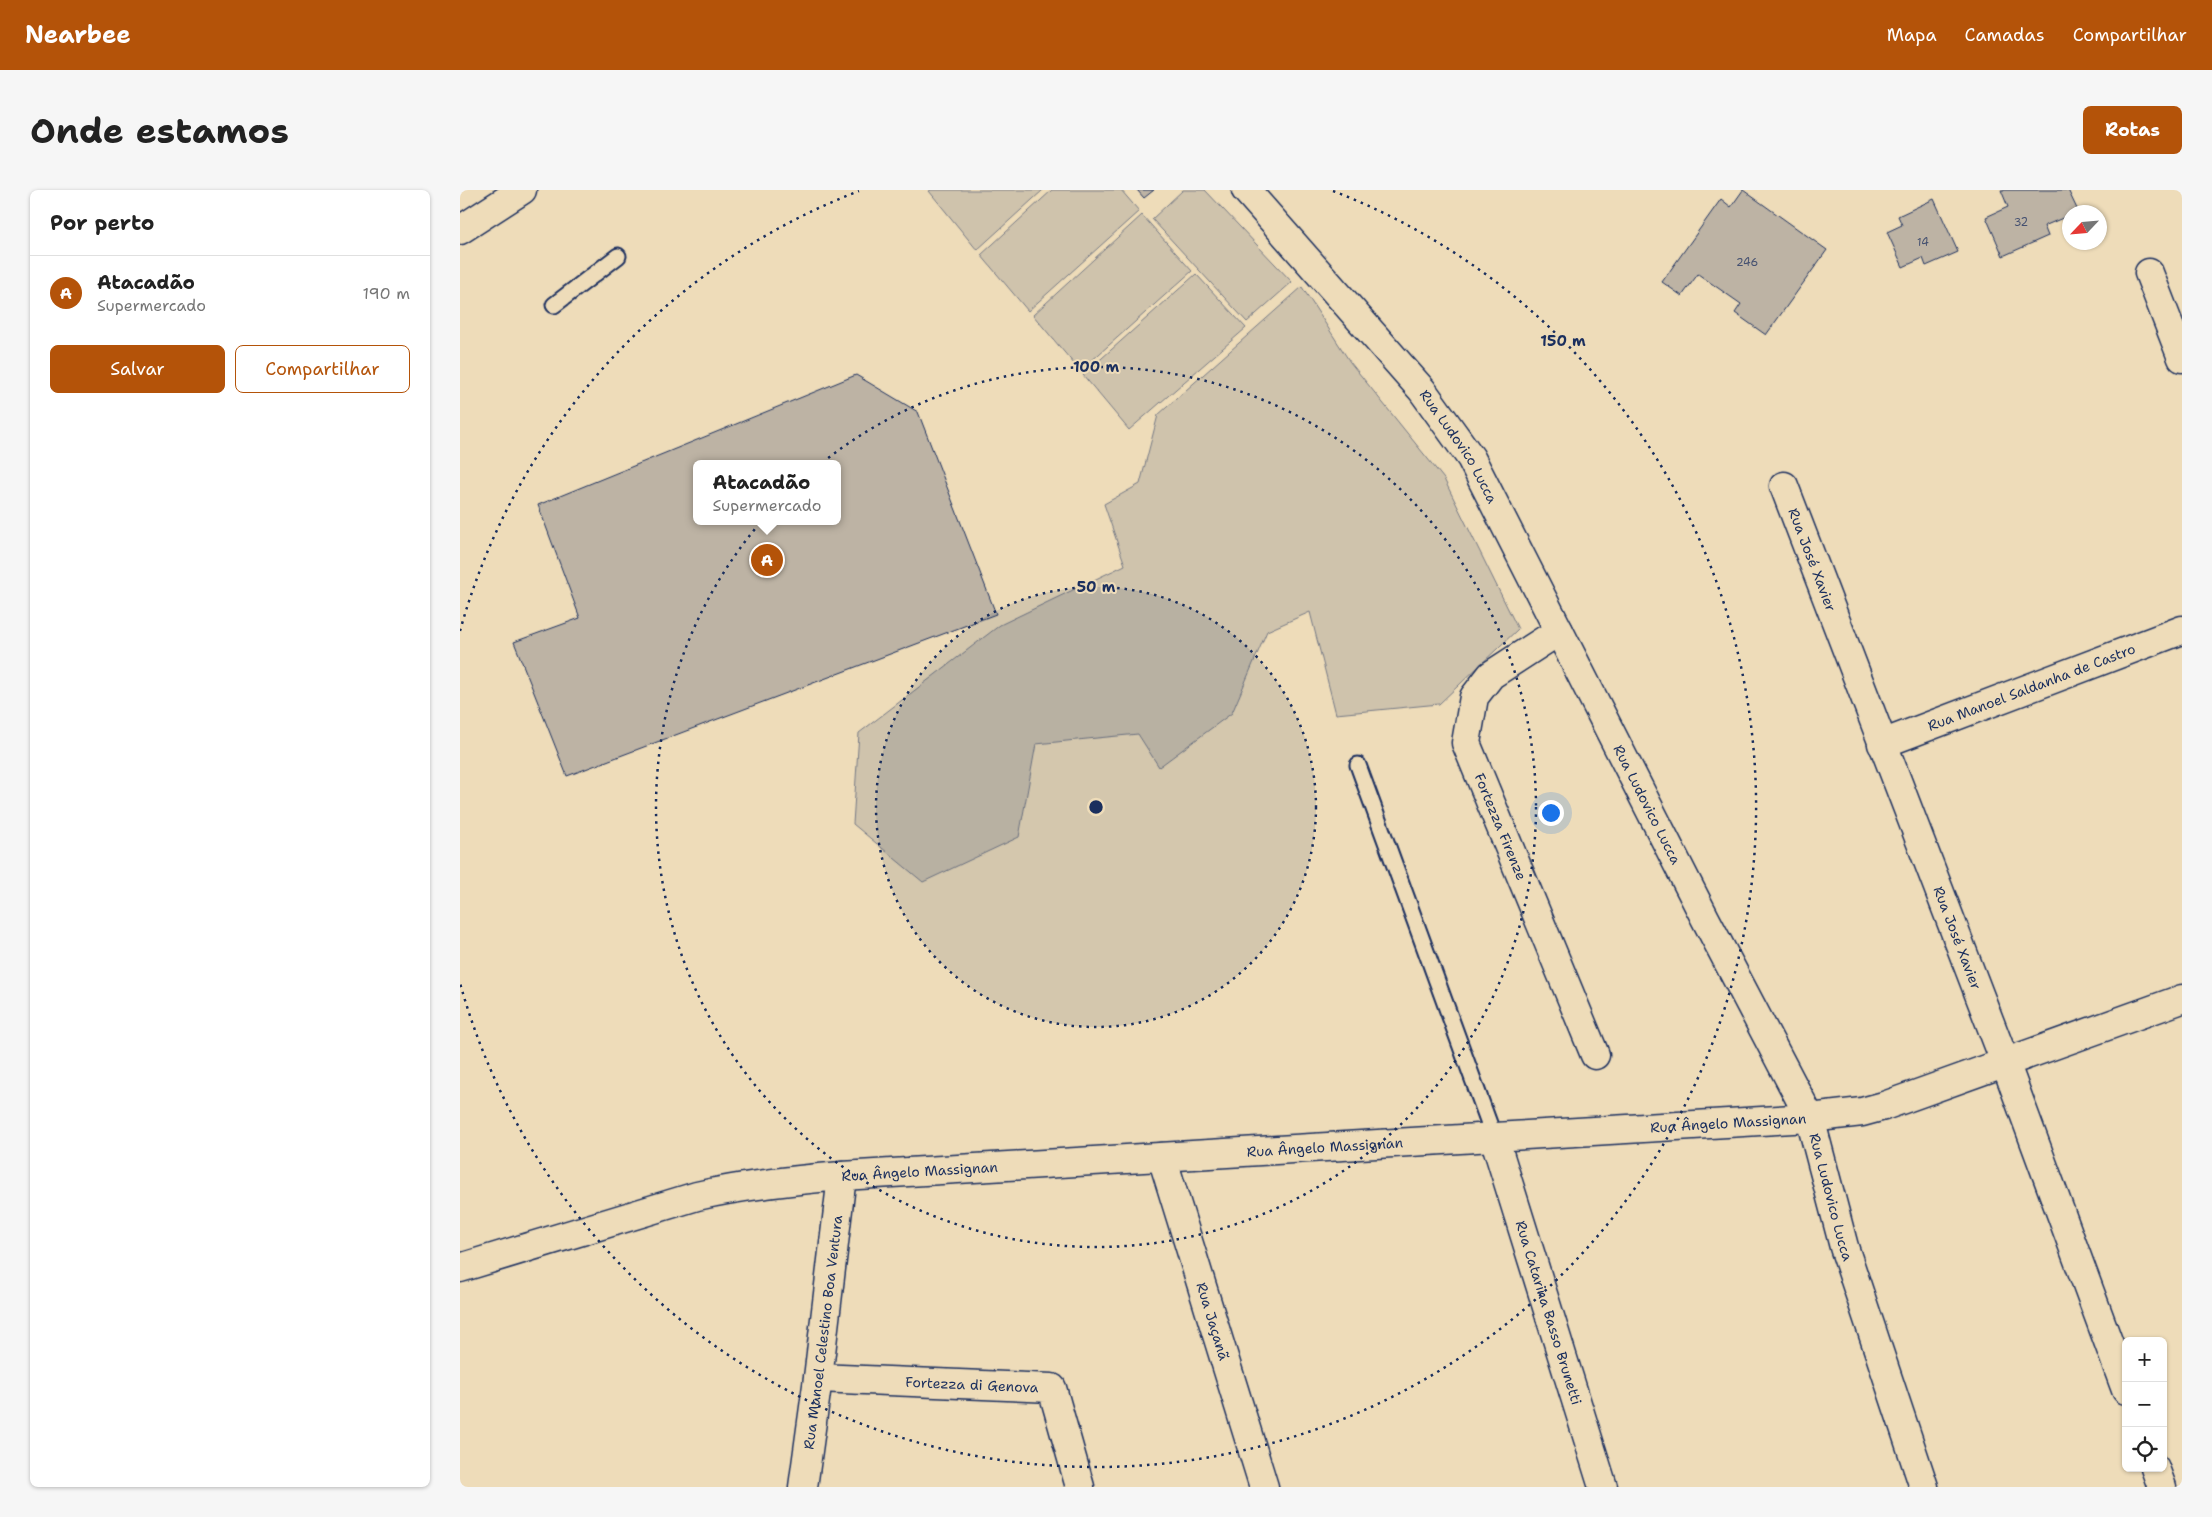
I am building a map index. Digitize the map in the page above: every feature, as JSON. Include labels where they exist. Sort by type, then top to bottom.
[{"type":"street","name":"Rua Ludovico Lucca","points":[[1246,190],[1422,390],[1471,458],[1701,910],[1810,1118],[1844,1247],[1924,1487]]},
{"type":"street","points":[[460,230],[517,191]]},
{"type":"street","points":[[2150,273],[2182,358]]},
{"type":"street","name":"Rua José Xavier","points":[[1784,486],[2005,1062],[2123,1382]]},
{"type":"street","name":"Rua Manoel Saldanha de Castro","points":[[1882,744],[2182,630]]},
{"type":"street","name":"Fortezza Firenze","points":[[1559,631],[1491,675],[1474,697],[1466,743],[1595,1055]]},
{"type":"street","name":"Rua Ângelo Massignan","points":[[460,1268],[697,1196],[741,1186],[842,1176],[1810,1118],[1862,1112],[1884,1106],[2182,998]]},
{"type":"street","name":"Rua Catarina Basso Brunetti","points":[[1494,1137],[1603,1487]]},
{"type":"street","name":"Rua Jaçanã","points":[[1162,1157],[1264,1487]]},
{"type":"street","name":"Rua Manoel Celestino Boa Ventura","points":[[803,1487],[842,1176]]},
{"type":"street","name":"Fortezza di Genova","points":[[818,1378],[1052,1388],[1080,1487]]},
{"type":"street","points":[[2156,1472],[2162,1487]]},
{"type":"lane","points":[[554,305],[618,256]]},
{"type":"lane","points":[[1358,765],[1494,1137]]},
{"type":"shaded area","points":[[1043,190],[977,250],[929,191]]},
{"type":"shaded area","points":[[1052,190],[1121,190],[1139,211],[1028,311],[981,255]]},
{"type":"shaded area","points":[[1183,190],[1205,190],[1292,282],[1247,322],[1152,219]]},
{"type":"shaded area","points":[[1142,215],[1192,271],[1080,371],[1033,315]]},
{"type":"shaded area","points":[[1196,274],[1246,328],[1129,430],[1083,375]]},
{"type":"shaded area","points":[[1302,287],[1350,362],[1444,479],[1518,629],[1439,704],[1336,714],[1310,612],[1267,631],[1232,713],[1159,767],[1138,734],[1036,744],[1019,837],[923,882],[853,824],[859,733],[1000,625],[1125,565],[1104,504],[1140,484],[1158,415]]},
{"type":"building","points":[[1137,190],[1154,190],[1144,198]]},
{"type":"building","points":[[1743,190],[1827,250],[1766,335],[1735,313],[1741,304],[1698,274],[1682,296],[1662,282],[1721,199],[1731,207]]},
{"type":"building","points":[[2001,190],[2068,190],[2075,205],[2062,205],[2062,218],[2044,226],[2048,236],[2003,256],[1986,217],[2008,207]]},
{"type":"building","points":[[1934,199],[1958,252],[1926,266],[1923,258],[1903,267],[1887,232],[1902,225],[1898,216]]},
{"type":"building","points":[[856,375],[918,412],[996,614],[567,776],[514,642],[580,618],[538,505]]},
{"type":"place","name":"Atacadão","points":[[767,560]]}]
